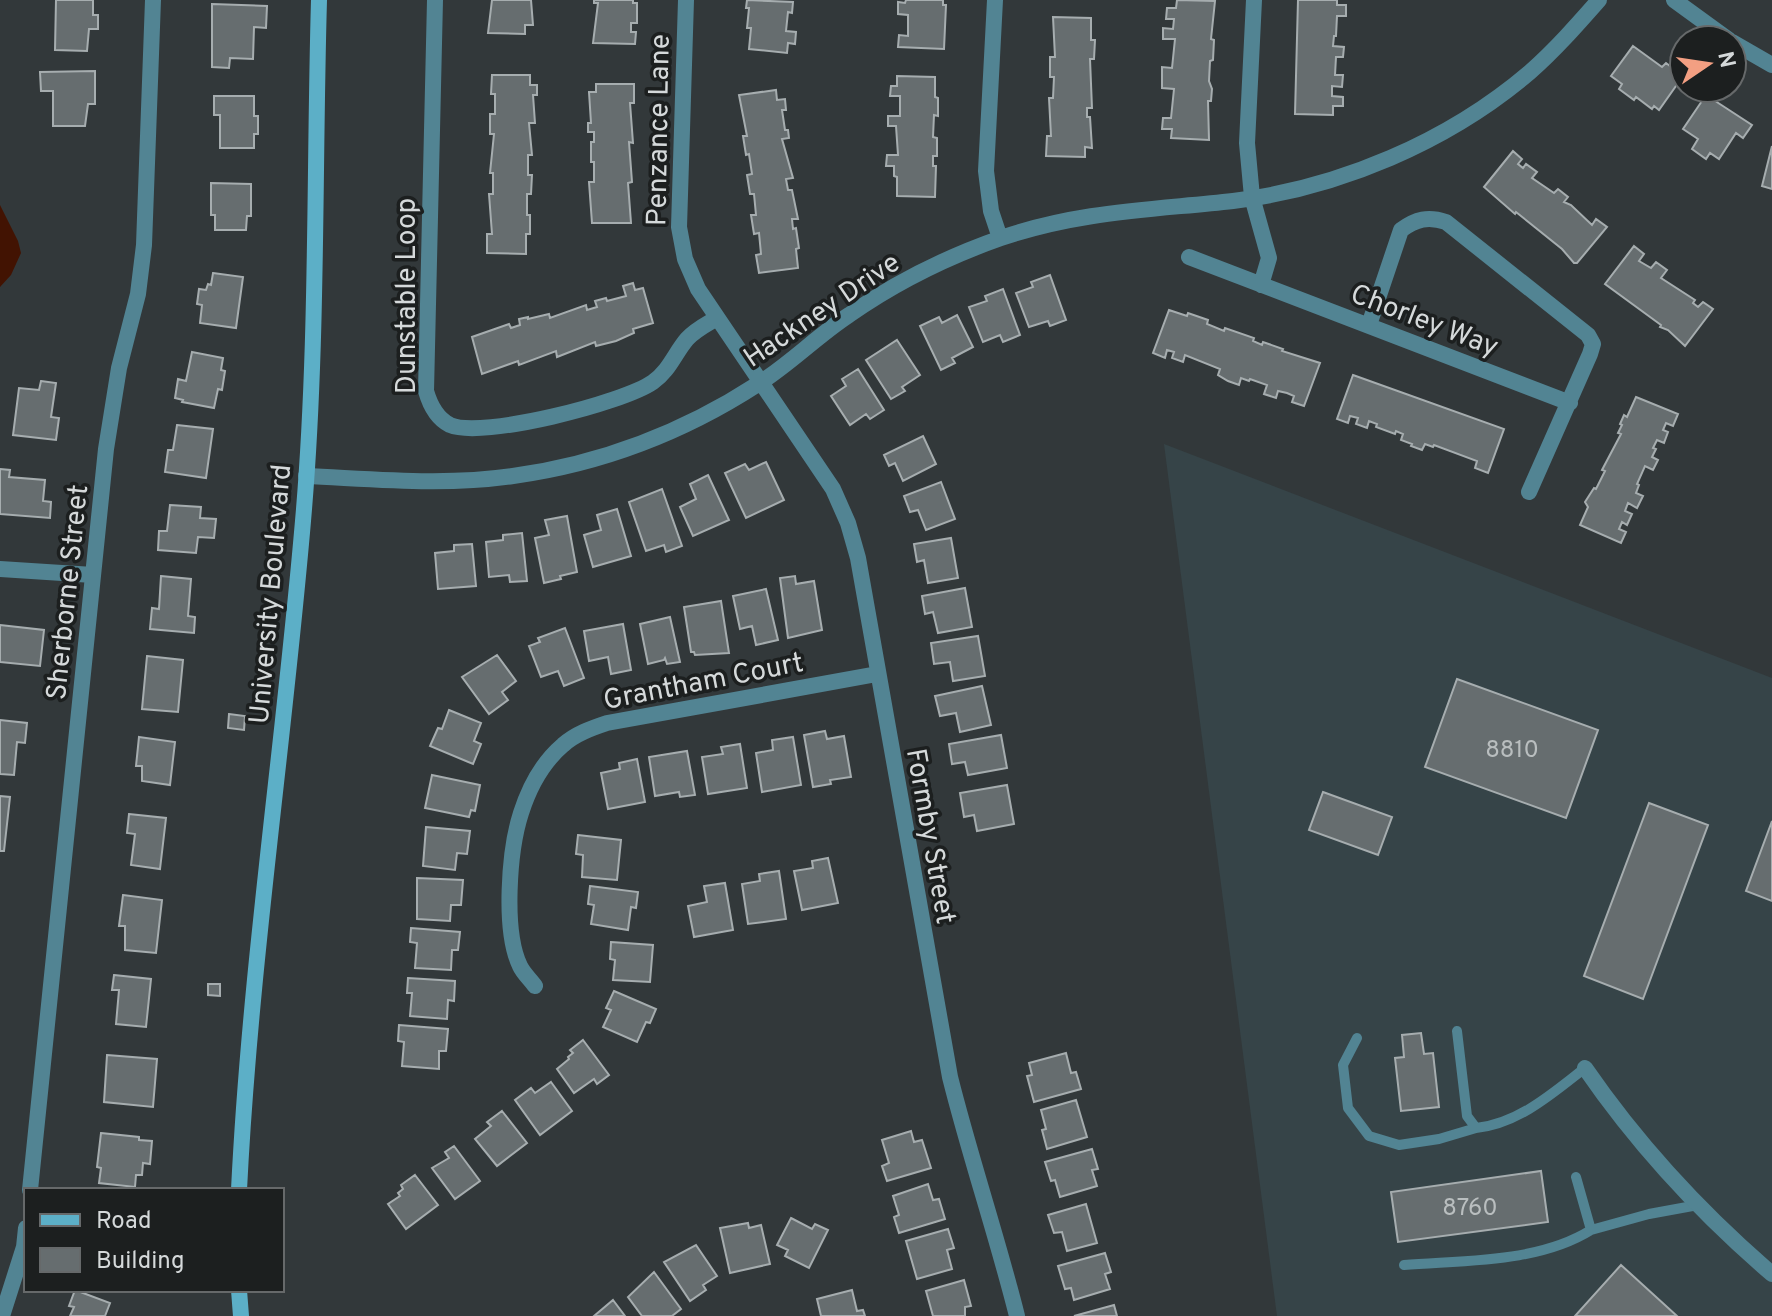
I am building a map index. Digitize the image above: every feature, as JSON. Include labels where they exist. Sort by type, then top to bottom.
[{"type":"street","name":"Sherborne Street","points":[[30,1188],[106,449],[119,368],[138,294],[144,245],[153,0]]},
{"type":"street","name":"University Boulevard","points":[[239,1188],[242,1120],[282,745],[310,423],[319,0]]},
{"type":"street","name":"Dunstable Loop","points":[[435,0],[426,391],[430,405],[439,417],[449,424],[476,429],[571,413],[612,401],[656,380],[672,363],[688,338],[717,318]]},
{"type":"street","name":"Penzance Lane","points":[[686,0],[679,227],[685,259],[698,289],[762,382]]},
{"type":"street","points":[[995,0],[986,171],[991,211],[1000,238]]},
{"type":"street","points":[[1254,0],[1247,143],[1252,197],[1269,258],[1261,285]]},
{"type":"street","name":"Hackney Drive","points":[[306,476],[460,480],[511,477],[562,467],[632,447],[683,426],[762,382],[847,316],[893,286],[941,261],[1000,238],[1096,214],[1252,197],[1330,180],[1392,157],[1440,134],[1486,106],[1560,44],[1599,0]]},
{"type":"street","points":[[1674,0],[1707,24]]},
{"type":"street","points":[[1748,51],[1772,65]]},
{"type":"street","points":[[1369,325],[1401,230],[1422,219],[1434,218],[1446,222],[1588,335],[1593,344],[1529,492]]},
{"type":"street","name":"Chorley Way","points":[[1189,257],[1570,403]]},
{"type":"street","name":"Formby Street","points":[[762,382],[833,489],[848,523],[858,558],[950,1077],[969,1154],[1017,1316]]},
{"type":"street","points":[[0,569],[93,575]]},
{"type":"street","name":"Grantham Court","points":[[535,986],[520,967],[513,940],[512,875],[517,830],[531,788],[545,764],[564,744],[582,732],[607,723],[877,674]]},
{"type":"street","points":[[1585,1068],[1648,1150],[1698,1205],[1772,1274]]},
{"type":"street","points":[[2,1316],[20,1262],[24,1239]]},
{"type":"street","points":[[239,1292],[241,1316]]},
{"type":"lane","points":[[1457,1031],[1467,1116],[1476,1128]]},
{"type":"lane","points":[[1357,1038],[1343,1065],[1348,1108],[1369,1136],[1399,1145],[1491,1127],[1538,1105],[1585,1068]]},
{"type":"lane","points":[[1576,1177],[1591,1230]]},
{"type":"lane","points":[[1404,1265],[1496,1258],[1561,1246],[1591,1230],[1698,1205]]},
{"type":"shaded area","points":[[0,205],[21,253],[11,275],[0,287]]},
{"type":"shaded area","points":[[1164,444],[1772,678],[1772,1316],[1277,1316]]},
{"type":"building","points":[[56,0],[93,0],[93,15],[98,15],[98,29],[89,29],[87,51],[55,50]]},
{"type":"building","points":[[492,0],[531,0],[533,25],[525,25],[525,34],[488,33]]},
{"type":"building","points":[[594,0],[633,0],[637,3],[637,23],[631,23],[631,32],[636,32],[635,44],[593,43],[598,3]]},
{"type":"building","points":[[747,0],[793,2],[792,13],[788,12],[786,31],[796,32],[795,44],[788,43],[787,53],[749,49],[751,28],[747,28]]},
{"type":"building","points":[[906,0],[943,0],[943,5],[946,5],[944,49],[898,47],[899,35],[908,36],[908,15],[898,14],[898,2],[905,3]]},
{"type":"building","points":[[1177,0],[1215,1],[1211,39],[1214,40],[1213,60],[1210,61],[1209,81],[1212,89],[1211,101],[1208,101],[1209,140],[1171,138],[1172,129],[1162,129],[1163,118],[1171,118],[1174,89],[1162,88],[1162,67],[1172,68],[1175,39],[1163,39],[1163,28],[1173,29],[1174,19],[1166,19],[1167,8],[1176,8]]},
{"type":"building","points":[[1298,0],[1337,0],[1337,5],[1346,5],[1346,16],[1337,16],[1333,46],[1344,47],[1343,57],[1336,57],[1335,75],[1343,75],[1342,87],[1332,86],[1332,96],[1343,97],[1343,106],[1333,106],[1333,115],[1295,114]]},
{"type":"building","points":[[212,4],[267,6],[266,28],[254,27],[253,59],[230,58],[229,68],[212,67]]},
{"type":"building","points":[[1053,17],[1091,18],[1091,40],[1095,40],[1094,59],[1090,59],[1092,108],[1087,108],[1087,117],[1090,117],[1092,148],[1085,147],[1085,157],[1046,156],[1047,136],[1051,136],[1049,98],[1053,98],[1054,77],[1050,77],[1050,57],[1055,57]]},
{"type":"building","points":[[1633,46],[1662,67],[1668,65],[1668,97],[1659,110],[1654,106],[1652,109],[1619,89],[1622,84],[1611,76]]},
{"type":"building","points":[[95,71],[95,104],[88,104],[85,126],[53,126],[53,91],[41,91],[40,72]]},
{"type":"building","points":[[492,75],[530,75],[530,85],[537,85],[537,95],[533,95],[535,123],[529,123],[532,155],[528,155],[528,175],[532,175],[531,194],[527,194],[530,234],[526,234],[526,254],[487,253],[487,234],[492,234],[489,194],[493,194],[493,173],[490,173],[494,134],[490,134],[490,114],[495,114],[495,94],[491,94]]},
{"type":"building","points":[[897,76],[935,77],[938,116],[934,115],[933,137],[937,138],[937,156],[933,156],[933,166],[936,166],[935,197],[897,196],[894,166],[886,166],[887,155],[898,155],[896,126],[888,126],[888,116],[900,116],[900,96],[890,96],[891,86],[897,86]]},
{"type":"building","points":[[596,84],[634,84],[634,103],[630,103],[633,143],[629,142],[632,182],[628,183],[631,223],[592,223],[589,182],[594,182],[591,142],[594,142],[594,132],[588,132],[588,123],[591,123],[589,92],[596,92]]},
{"type":"building","points":[[776,90],[777,100],[785,99],[786,110],[782,110],[789,138],[782,139],[793,178],[786,179],[788,190],[792,190],[798,219],[792,219],[799,248],[796,249],[798,268],[759,273],[756,255],[761,254],[759,233],[754,234],[751,215],[756,215],[754,194],[750,194],[747,175],[752,174],[749,154],[746,155],[743,136],[747,136],[739,95]]},
{"type":"building","points":[[214,96],[254,96],[258,134],[254,134],[254,148],[220,148],[220,115],[214,115]]},
{"type":"building","points":[[1700,104],[1720,104],[1752,125],[1743,138],[1736,133],[1719,159],[1710,153],[1706,159],[1692,149],[1698,139],[1683,129]]},
{"type":"building","points":[[1772,146],[1772,189],[1762,186]]},
{"type":"building","points":[[1513,151],[1522,159],[1518,164],[1523,168],[1526,164],[1537,172],[1532,178],[1554,193],[1558,189],[1568,197],[1564,202],[1592,225],[1596,219],[1607,227],[1577,263],[1484,187]]},
{"type":"building","points":[[211,183],[251,184],[251,216],[247,216],[246,230],[215,230],[215,215],[211,215]]},
{"type":"building","points":[[1634,246],[1644,254],[1639,261],[1651,268],[1656,262],[1667,270],[1661,278],[1695,300],[1693,303],[1698,307],[1703,302],[1713,309],[1685,346],[1605,284]]},
{"type":"building","points":[[213,273],[243,277],[236,328],[200,323],[202,305],[197,304],[199,289],[206,290],[208,284],[211,285]]},
{"type":"building","points":[[1050,275],[1066,320],[1050,326],[1048,321],[1029,327],[1016,293],[1033,287],[1031,282]]},
{"type":"building","points":[[633,283],[635,290],[643,288],[653,323],[633,329],[634,333],[616,341],[596,346],[595,342],[557,357],[556,351],[482,374],[472,337],[509,324],[511,328],[520,325],[519,319],[549,314],[550,318],[586,305],[587,310],[597,307],[595,301],[626,296],[623,286]]},
{"type":"building","points":[[1003,289],[1020,335],[1003,342],[1000,335],[983,342],[969,307],[987,301],[985,296]]},
{"type":"building","points":[[1169,310],[1208,320],[1207,324],[1224,331],[1225,328],[1254,338],[1253,341],[1262,345],[1263,342],[1320,363],[1304,406],[1292,402],[1294,396],[1287,393],[1278,391],[1276,398],[1264,394],[1267,385],[1250,379],[1241,378],[1239,385],[1228,381],[1218,375],[1220,369],[1185,355],[1183,362],[1172,358],[1174,352],[1167,350],[1165,358],[1153,353]]},
{"type":"building","points":[[957,315],[973,347],[952,358],[955,363],[941,370],[920,326],[939,317],[942,323]]},
{"type":"building","points":[[897,340],[920,375],[902,387],[905,391],[891,399],[866,360]]},
{"type":"building","points":[[192,352],[223,358],[221,370],[225,371],[222,390],[218,389],[214,408],[175,398],[178,379],[186,381]]},
{"type":"building","points":[[858,369],[884,410],[870,419],[866,414],[850,425],[831,396],[846,386],[842,379]]},
{"type":"building","points":[[1353,375],[1504,429],[1488,473],[1475,468],[1477,461],[1434,445],[1425,444],[1422,450],[1411,446],[1401,440],[1403,434],[1376,427],[1377,424],[1369,421],[1367,428],[1356,424],[1358,418],[1350,416],[1348,423],[1337,419]]},
{"type":"building","points":[[41,381],[56,383],[51,417],[59,418],[56,440],[13,435],[19,388],[39,390]]},
{"type":"building","points":[[1636,397],[1678,414],[1673,426],[1666,423],[1663,430],[1668,432],[1664,443],[1657,440],[1653,448],[1656,449],[1652,457],[1658,460],[1653,470],[1645,466],[1637,484],[1636,493],[1643,496],[1637,508],[1628,503],[1625,511],[1632,514],[1627,525],[1622,522],[1619,529],[1626,532],[1621,543],[1580,525],[1588,507],[1585,502],[1605,471],[1602,470],[1621,434],[1618,433],[1620,424],[1624,415],[1627,417]]},
{"type":"building","points":[[177,425],[213,429],[206,478],[165,472],[168,450],[173,450]]},
{"type":"building","points":[[923,436],[936,464],[903,481],[895,463],[889,466],[884,455]]},
{"type":"building","points":[[766,462],[784,500],[746,518],[725,473],[745,464],[749,470]]},
{"type":"building","points":[[0,469],[10,470],[9,477],[45,480],[43,501],[51,502],[50,518],[0,514]]},
{"type":"building","points":[[708,475],[729,520],[693,536],[680,507],[696,499],[690,484]]},
{"type":"building","points":[[941,482],[955,519],[926,530],[918,510],[910,512],[904,496]]},
{"type":"building","points":[[662,489],[682,546],[666,552],[664,545],[646,551],[629,502]]},
{"type":"building","points":[[170,505],[201,507],[200,518],[216,519],[214,538],[198,537],[196,553],[158,550],[159,531],[167,531]]},
{"type":"building","points":[[617,509],[631,556],[593,567],[584,535],[601,530],[597,515]]},
{"type":"building","points":[[567,516],[577,572],[544,583],[535,538],[549,535],[545,520]]},
{"type":"building","points":[[522,533],[527,581],[510,582],[509,575],[489,577],[486,542],[503,540],[503,535]]},
{"type":"building","points":[[951,538],[958,578],[928,583],[924,560],[917,562],[914,544]]},
{"type":"building","points":[[472,544],[476,586],[438,589],[435,553],[454,551],[454,545]]},
{"type":"building","points":[[161,576],[191,579],[188,616],[195,617],[194,633],[150,629],[152,608],[159,609]]},
{"type":"building","points":[[795,576],[796,584],[814,581],[822,630],[788,638],[780,578]]},
{"type":"building","points":[[965,588],[972,627],[938,633],[933,612],[925,614],[922,596]]},
{"type":"building","points":[[766,589],[778,640],[756,645],[752,626],[740,629],[733,596]]},
{"type":"building","points":[[721,601],[729,653],[695,655],[691,652],[684,607]]},
{"type":"building","points":[[670,617],[680,662],[667,664],[665,658],[648,664],[640,624]]},
{"type":"building","points":[[623,624],[631,670],[611,674],[608,657],[589,661],[584,631]]},
{"type":"building","points":[[0,625],[44,630],[40,666],[0,662]]},
{"type":"building","points":[[565,628],[584,678],[564,686],[558,671],[541,677],[529,646],[540,642],[538,638]]},
{"type":"building","points":[[978,636],[985,676],[953,681],[950,662],[934,664],[931,643]]},
{"type":"building","points":[[497,655],[516,681],[502,692],[508,700],[489,714],[462,677]]},
{"type":"building","points":[[147,656],[183,660],[178,712],[142,709]]},
{"type":"building","points":[[1457,679],[1598,730],[1566,818],[1425,767]]},
{"type":"building","points":[[982,686],[991,725],[960,732],[956,713],[940,716],[935,696]]},
{"type":"building","points":[[449,710],[481,723],[474,741],[481,744],[473,764],[430,746],[438,728],[442,729]]},
{"type":"building","points":[[229,714],[245,716],[244,730],[228,728]]},
{"type":"building","points":[[0,720],[27,723],[25,743],[17,742],[14,775],[0,774]]},
{"type":"building","points":[[825,731],[827,739],[844,736],[851,777],[830,780],[831,784],[813,787],[804,735]]},
{"type":"building","points":[[1001,735],[1007,768],[968,775],[965,762],[952,764],[949,744]]},
{"type":"building","points":[[139,737],[175,742],[170,785],[142,781],[142,766],[136,766]]},
{"type":"building","points":[[793,737],[801,785],[762,792],[756,753],[773,750],[772,740]]},
{"type":"building","points":[[740,744],[747,788],[708,794],[702,757],[723,754],[721,747]]},
{"type":"building","points":[[687,751],[695,795],[680,797],[679,792],[655,796],[649,757]]},
{"type":"building","points":[[637,759],[645,802],[608,809],[601,773],[620,769],[619,763]]},
{"type":"building","points":[[432,775],[480,785],[475,811],[471,810],[469,817],[425,808]]},
{"type":"building","points":[[1007,785],[1014,824],[977,831],[974,815],[964,817],[960,793]]},
{"type":"building","points":[[1323,792],[1392,817],[1378,855],[1309,830]]},
{"type":"building","points":[[0,796],[10,797],[4,851],[0,851]]},
{"type":"building","points":[[1649,803],[1708,825],[1643,999],[1584,976]]},
{"type":"building","points":[[129,814],[166,818],[160,869],[131,865],[135,834],[127,833]]},
{"type":"building","points":[[1772,821],[1772,901],[1746,891]]},
{"type":"building","points":[[426,827],[470,831],[467,854],[457,853],[455,870],[423,866]]},
{"type":"building","points":[[578,835],[621,840],[617,880],[582,877],[583,855],[576,854]]},
{"type":"building","points":[[828,858],[838,903],[802,910],[794,871],[813,868],[812,861]]},
{"type":"building","points":[[779,871],[786,919],[748,924],[742,884],[760,881],[759,874]]},
{"type":"building","points":[[417,878],[463,880],[461,905],[451,905],[450,921],[417,919]]},
{"type":"building","points":[[725,883],[733,930],[694,937],[688,906],[707,902],[704,886]]},
{"type":"building","points":[[590,886],[638,892],[636,908],[631,907],[628,930],[591,924],[594,905],[588,904]]},
{"type":"building","points":[[123,895],[162,900],[156,953],[125,950],[125,926],[119,926]]},
{"type":"building","points":[[411,928],[460,932],[458,950],[452,950],[451,970],[415,968],[417,943],[410,942]]},
{"type":"building","points":[[611,942],[653,945],[650,982],[613,980],[615,960],[610,959]]},
{"type":"building","points":[[114,975],[151,979],[146,1027],[116,1024],[119,990],[112,990]]},
{"type":"building","points":[[408,978],[455,981],[454,1001],[448,1000],[447,1019],[410,1016],[412,993],[407,993]]},
{"type":"building","points":[[208,984],[220,984],[220,996],[208,995]]},
{"type":"building","points":[[614,991],[656,1009],[637,1042],[603,1027],[611,1010],[606,1008]]},
{"type":"building","points":[[399,1025],[448,1029],[446,1051],[439,1051],[439,1069],[402,1066],[404,1042],[398,1041]]},
{"type":"building","points":[[1421,1033],[1424,1054],[1433,1053],[1439,1107],[1401,1111],[1395,1058],[1404,1057],[1402,1035]]},
{"type":"building","points":[[583,1040],[609,1075],[597,1084],[594,1079],[574,1093],[557,1069],[569,1059],[573,1053],[570,1050]]},
{"type":"building","points":[[1066,1053],[1071,1073],[1076,1072],[1081,1089],[1034,1102],[1027,1076],[1032,1075],[1029,1063]]},
{"type":"building","points":[[107,1055],[157,1059],[153,1107],[104,1102]]},
{"type":"building","points":[[551,1082],[572,1111],[540,1135],[515,1100],[531,1088],[535,1093]]},
{"type":"building","points":[[1076,1100],[1087,1137],[1047,1149],[1041,1110]]},
{"type":"building","points":[[502,1111],[527,1143],[497,1166],[475,1139],[491,1126],[487,1122]]},
{"type":"building","points":[[911,1131],[914,1142],[922,1140],[931,1168],[887,1181],[882,1166],[889,1163],[882,1140]]},
{"type":"building","points":[[101,1133],[152,1141],[150,1164],[143,1163],[142,1175],[136,1175],[135,1187],[99,1183],[101,1168],[97,1167]]},
{"type":"building","points":[[454,1146],[480,1181],[455,1199],[432,1168],[449,1158],[445,1152]]},
{"type":"building","points":[[1092,1149],[1098,1169],[1092,1170],[1097,1186],[1060,1197],[1045,1162]]},
{"type":"building","points":[[1541,1171],[1548,1222],[1398,1242],[1391,1192]]},
{"type":"building","points":[[415,1175],[438,1205],[406,1229],[388,1204],[400,1196],[401,1185]]},
{"type":"building","points":[[928,1184],[933,1200],[939,1199],[945,1219],[899,1233],[894,1217],[899,1215],[893,1196]]},
{"type":"building","points":[[1086,1204],[1097,1243],[1067,1251],[1062,1232],[1054,1233],[1048,1215]]},
{"type":"building","points":[[791,1218],[812,1229],[815,1224],[828,1230],[809,1268],[785,1256],[788,1250],[777,1245]]},
{"type":"building","points":[[748,1223],[749,1228],[761,1225],[770,1264],[730,1273],[720,1228]]},
{"type":"building","points":[[948,1229],[954,1248],[947,1250],[952,1269],[917,1279],[906,1241]]},
{"type":"building","points":[[696,1245],[717,1276],[703,1285],[706,1290],[690,1301],[664,1262]]},
{"type":"building","points":[[1105,1253],[1111,1272],[1105,1274],[1110,1289],[1074,1300],[1071,1288],[1065,1289],[1058,1266]]},
{"type":"building","points":[[1621,1265],[1677,1316],[1575,1316]]},
{"type":"building","points":[[654,1272],[681,1309],[672,1316],[642,1316],[628,1297]]},
{"type":"building","points":[[964,1280],[971,1306],[965,1307],[965,1316],[933,1316],[926,1291]]},
{"type":"building","points":[[852,1290],[857,1311],[863,1310],[865,1316],[821,1316],[817,1299]]},
{"type":"building","points":[[74,1292],[110,1303],[105,1316],[70,1316],[74,1307],[69,1306]]},
{"type":"building","points":[[613,1300],[625,1316],[594,1316]]},
{"type":"building","points":[[1114,1305],[1117,1316],[1074,1316]]}]
